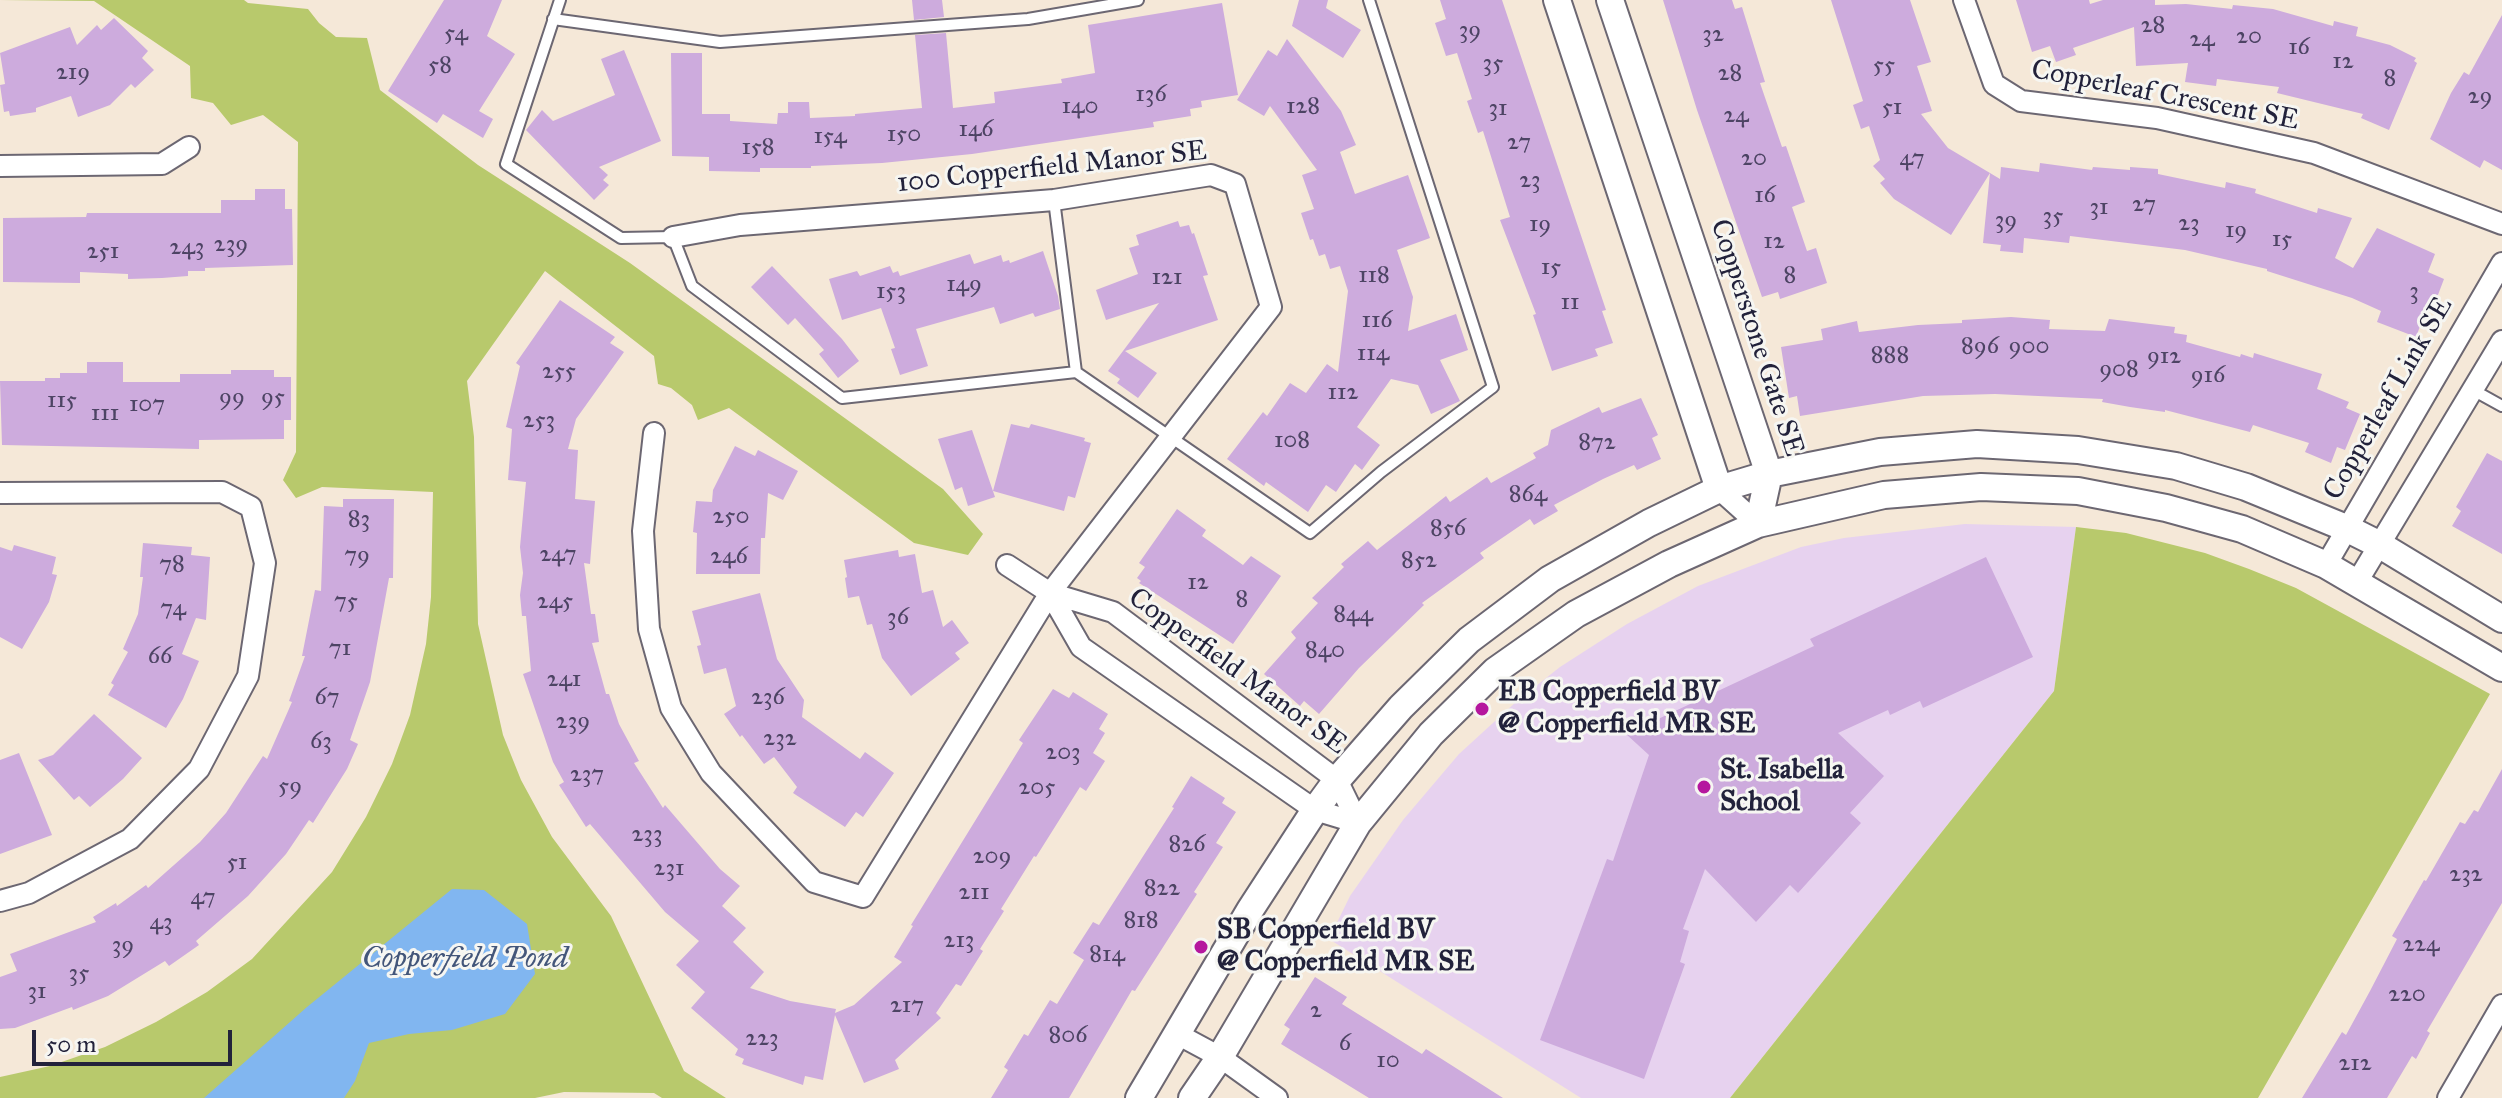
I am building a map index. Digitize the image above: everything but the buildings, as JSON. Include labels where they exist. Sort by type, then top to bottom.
[{"type":"street","points":[[1557,0],[1719,489],[1758,524]]},
{"type":"street","name":"Copperstone Gate SE","points":[[1610,0],[1769,474],[1758,524]]},
{"type":"street","name":"Copperleaf Crescent SE","points":[[1964,0],[1994,84],[2021,101],[2157,118],[2314,153],[2502,224]]},
{"type":"street","points":[[0,166],[162,164],[189,147]]},
{"type":"street","name":"100 Copperfield Manor SE","points":[[654,433],[643,531],[649,629],[671,708],[711,773],[814,882],[863,897],[1050,593],[1271,307],[1235,184],[1211,175],[1054,200],[740,225],[673,237]]},
{"type":"street","name":"Copperleaf Link SE","points":[[2326,565],[2502,263]]},
{"type":"street","points":[[2357,582],[2502,341]]},
{"type":"street","points":[[1139,1098],[1179,1035],[1250,910],[1315,810],[1401,707],[1469,640],[1550,579],[1649,523],[1719,489],[1769,474],[1880,452],[1977,444],[2078,450],[2176,466],[2246,487],[2346,528],[2380,545],[2502,619]]},
{"type":"street","points":[[1192,1098],[1220,1057],[1358,823],[1431,734],[1495,671],[1576,614],[1669,564],[1758,524],[1884,495],[1981,487],[2078,491],[2166,508],[2242,529],[2326,565],[2502,668]]},
{"type":"street","points":[[0,493],[222,492],[251,507],[265,563],[248,676],[199,769],[130,839],[29,893],[0,901]]},
{"type":"street","name":"Copperfield Manor SE","points":[[1007,565],[1050,593],[1113,612],[1337,780],[1358,823]]},
{"type":"street","name":"Copperfield Manor SE","points":[[1050,593],[1081,647],[1315,810],[1358,823]]},
{"type":"street","points":[[2448,1098],[2502,1005]]},
{"type":"street","points":[[1179,1035],[1220,1057],[1277,1098]]},
{"type":"lane","points":[[560,0],[506,164],[621,238],[673,237],[692,286],[842,398],[1076,372],[1310,533],[1381,472],[1493,387],[1369,0]]},
{"type":"lane","points":[[553,19],[720,42],[1028,19],[1138,0]]},
{"type":"lane","points":[[1054,200],[1076,372]]},
{"type":"lane","points":[[2473,390],[2502,406]]},
{"type":"shaded area","name":"St. Isabella School","points":[[1965,524],[2076,527],[2054,691],[1730,1098],[1581,1098],[1329,939],[1350,896],[1403,820],[1459,754],[1560,667],[1627,624],[1698,586],[1801,547],[1844,538]]},
{"type":"green space","points":[[0,0],[244,0],[248,3],[308,9],[336,37],[367,38],[380,90],[478,165],[630,263],[943,489],[983,534],[968,555],[914,543],[729,408],[698,420],[692,405],[671,388],[658,384],[654,356],[545,271],[467,381],[474,437],[478,624],[503,735],[521,780],[552,837],[611,916],[684,1071],[726,1098],[564,1092],[535,1098],[0,1098],[0,1077],[50,1066],[105,1047],[207,992],[252,959],[332,872],[366,817],[392,764],[410,715],[426,644],[431,597],[433,492],[322,487],[296,498],[283,480],[296,452],[298,142],[263,115],[231,125],[213,103],[191,98],[190,66],[94,1]]},
{"type":"green space","points":[[2076,527],[2126,533],[2205,553],[2249,569],[2296,588],[2490,694],[2258,1098],[1730,1098],[2054,691]]},
{"type":"water","name":"Copperfield Pond","points":[[452,889],[484,890],[527,924],[535,974],[505,1014],[452,1030],[409,1034],[369,1043],[355,1081],[344,1098],[204,1098],[307,1007]]},
{"type":"place","name":"EB Copperfield BV @ Copperfield MR SE","points":[[1482,709]]},
{"type":"place","name":"St. Isabella School","points":[[1704,787]]},
{"type":"place","name":"SB Copperfield BV @ Copperfield MR SE","points":[[1201,947]]}]
